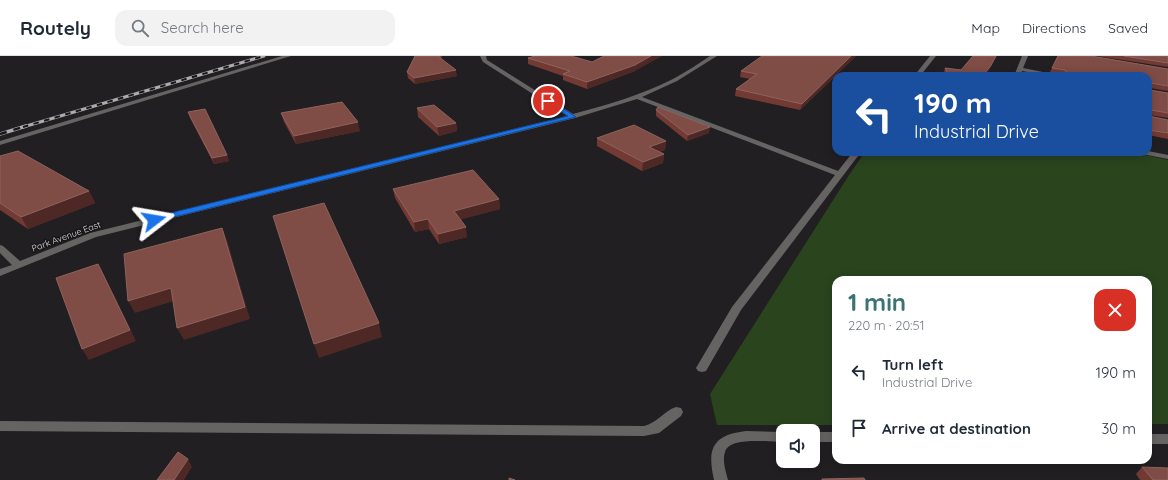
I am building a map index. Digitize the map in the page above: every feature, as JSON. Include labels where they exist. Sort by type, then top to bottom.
[{"type":"street","points":[[0,143],[288,56]]},
{"type":"street","points":[[483,56],[486,60],[573,117]]},
{"type":"street","name":"Park Avenue East","points":[[0,273],[93,234],[573,117],[637,97],[675,80],[714,56]]},
{"type":"street","points":[[920,72],[933,56]]},
{"type":"street","points":[[1019,72],[1025,56]]},
{"type":"street","points":[[1020,69],[1037,72]]},
{"type":"street","points":[[637,97],[840,174]]},
{"type":"street","points":[[1152,154],[1168,157]]},
{"type":"street","points":[[702,368],[736,309],[854,156]]},
{"type":"street","points":[[0,248],[18,265]]},
{"type":"street","points":[[0,426],[644,431],[654,429],[676,412]]},
{"type":"street","points":[[721,480],[717,460],[718,451],[727,439],[736,437],[776,437]]},
{"type":"street","points":[[820,437],[832,437]]},
{"type":"street","points":[[1152,439],[1168,439]]},
{"type":"green space","points":[[862,156],[1150,156],[1168,160],[1168,424],[1152,424],[1152,276],[832,276],[832,425],[717,425],[710,394]]},
{"type":"building","points":[[415,56],[439,56],[456,70],[414,78],[407,72]]},
{"type":"building","points":[[535,56],[571,56],[592,62],[604,56],[651,56],[635,65],[587,82],[563,74],[570,71],[528,58]]},
{"type":"building","points":[[762,56],[851,56],[835,72],[832,72],[832,75],[802,104],[736,89],[757,74],[741,71]]},
{"type":"building","points":[[973,56],[996,56],[986,72],[947,72],[945,68],[961,70]]},
{"type":"building","points":[[1058,56],[1091,56],[1168,69],[1168,86],[1152,83],[1152,72],[1066,72],[1065,70],[1052,68]]},
{"type":"building","points":[[1124,56],[1168,56],[1168,63]]},
{"type":"building","points":[[1152,90],[1168,93],[1168,113],[1152,110]]},
{"type":"building","points":[[342,102],[358,122],[294,136],[281,113]]},
{"type":"building","points":[[434,105],[456,123],[437,127],[417,108]]},
{"type":"building","points":[[658,107],[710,127],[688,135],[656,110]]},
{"type":"building","points":[[205,109],[227,155],[212,158],[188,112]]},
{"type":"building","points":[[1152,117],[1168,120],[1168,133],[1152,131]]},
{"type":"building","points":[[634,125],[666,141],[649,147],[664,154],[643,162],[597,138]]},
{"type":"building","points":[[18,151],[89,191],[21,217],[0,203],[0,156]]},
{"type":"building","points":[[473,170],[499,199],[454,211],[466,227],[438,234],[428,219],[414,222],[393,189]]},
{"type":"building","points":[[324,203],[379,323],[314,344],[273,216]]},
{"type":"building","points":[[222,228],[245,307],[177,328],[171,288],[128,301],[124,254]]},
{"type":"building","points":[[98,264],[130,330],[82,349],[56,278]]},
{"type":"building","points":[[178,452],[188,459],[174,480],[157,480]]},
{"type":"building","points":[[1142,467],[1168,468],[1168,480],[1153,480]]},
{"type":"building","points":[[864,478],[865,480],[822,480],[822,479]]},
{"type":"railway","points":[[23,127],[264,56]]},
{"type":"railway","points":[[0,134],[26,126]]},
{"type":"route","points":[[154,220],[573,117],[548,101]]}]
